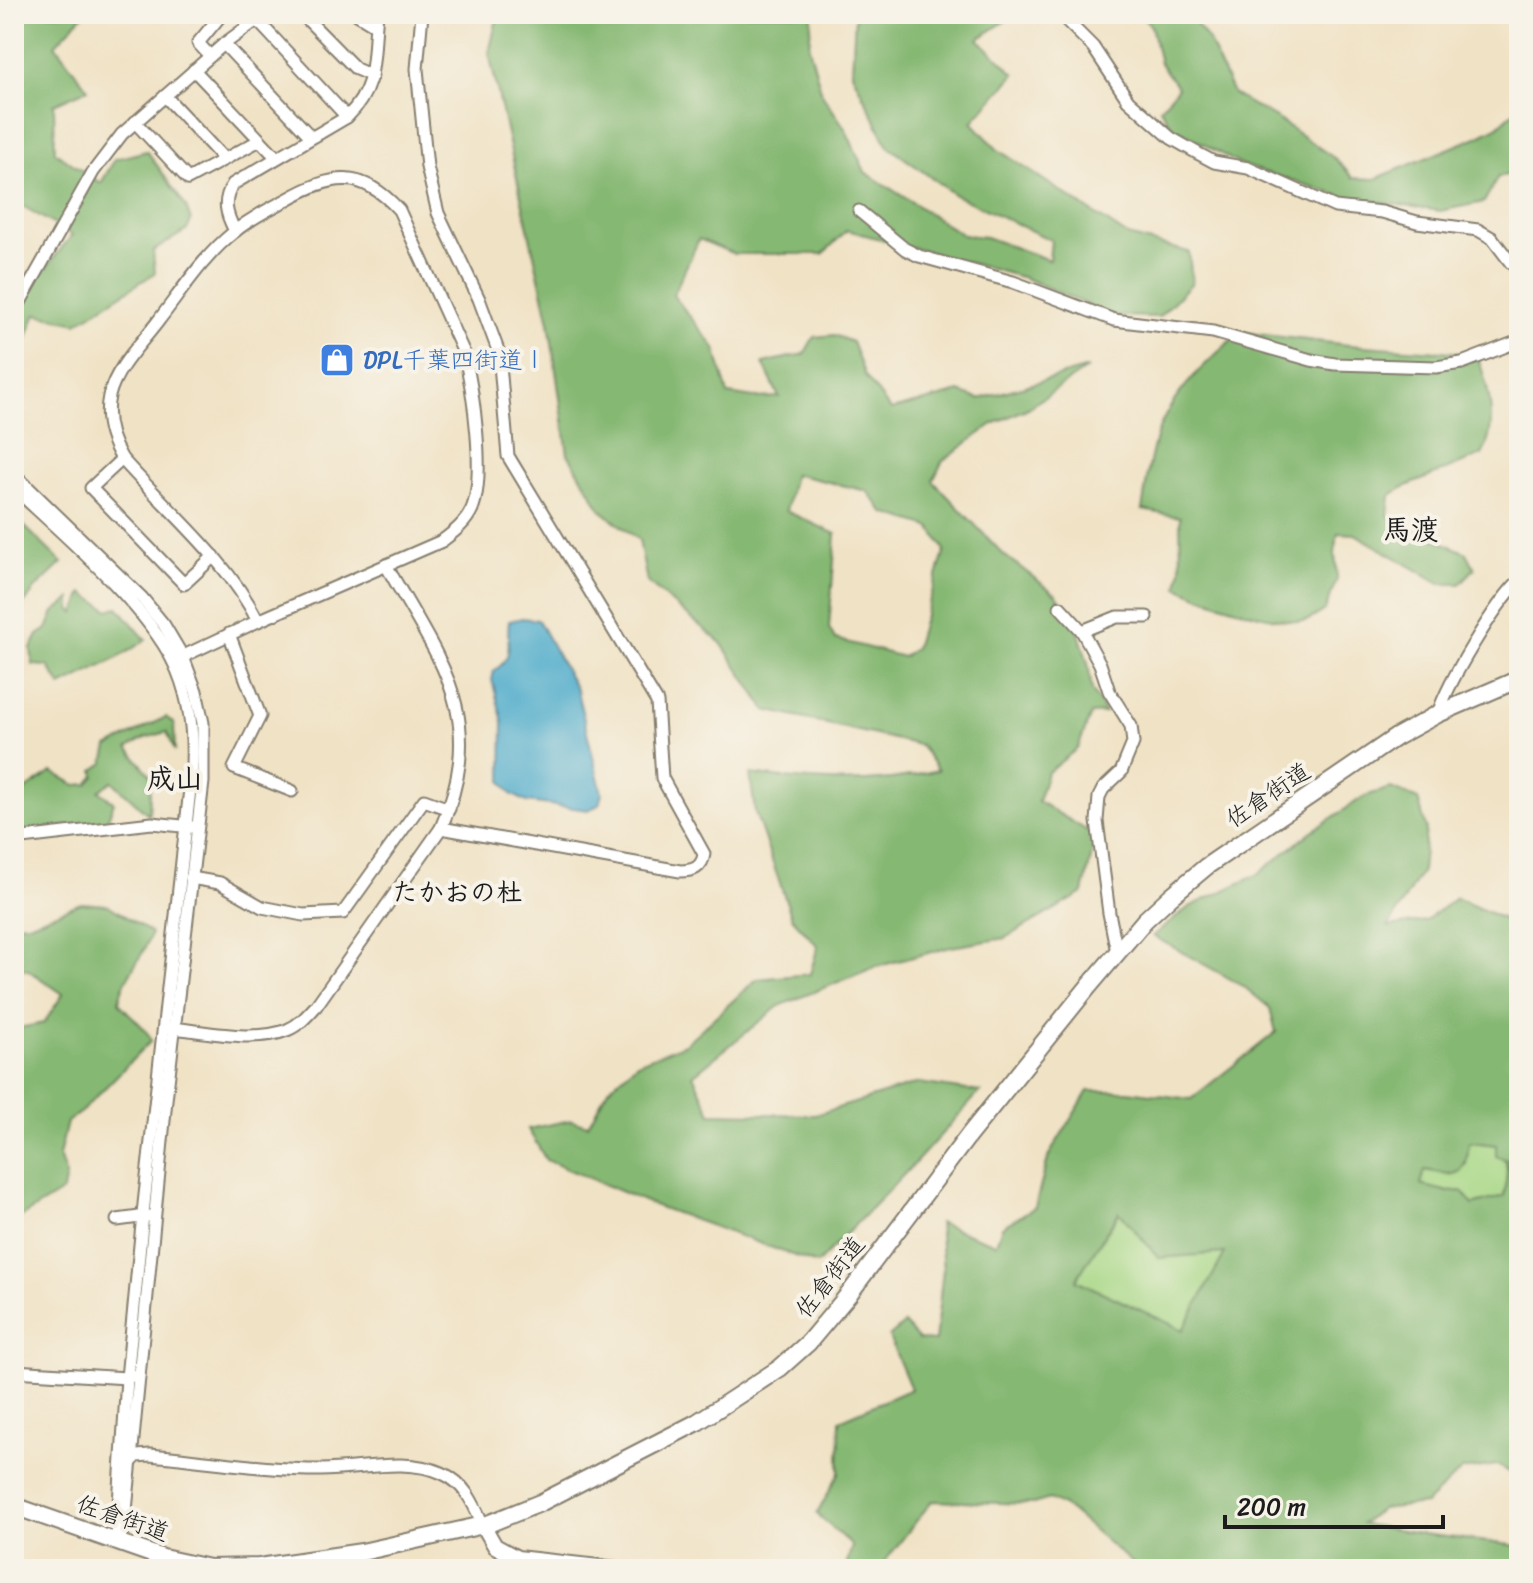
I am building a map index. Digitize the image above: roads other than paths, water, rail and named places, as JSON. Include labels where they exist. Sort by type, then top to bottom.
[{"type":"highway","name":"佐倉街道","points":[[14,1506],[118,1544],[196,1565],[251,1568],[362,1552],[483,1525],[540,1503],[696,1423],[780,1368],[808,1343],[849,1294],[969,1135],[1145,920],[1207,866],[1396,737],[1438,714],[1519,679]]},
{"type":"main road","points":[[483,1525],[495,1546],[517,1558],[617,1569]]},
{"type":"street","points":[[210,56],[198,43],[222,14]]},
{"type":"street","points":[[302,14],[356,69],[372,76]]},
{"type":"street","points":[[235,231],[227,215],[228,192],[241,178],[347,117],[360,105],[372,76],[376,20],[357,14]]},
{"type":"street","points":[[422,14],[417,69],[427,167],[438,213],[479,299],[499,353],[508,456],[657,702],[662,778],[704,854],[698,868],[680,871],[441,828]]},
{"type":"street","points":[[1060,14],[1093,47],[1128,100],[1171,138],[1199,154],[1214,162],[1248,168],[1335,207],[1382,212],[1417,222],[1478,230],[1492,238],[1519,269]]},
{"type":"street","points":[[14,313],[93,172],[122,134],[224,44],[261,17],[347,117]]},
{"type":"street","points":[[224,44],[311,137]]},
{"type":"street","points":[[194,70],[276,157]]},
{"type":"street","points":[[165,96],[224,159]]},
{"type":"street","points":[[135,122],[188,179],[260,140]]},
{"type":"street","points":[[178,659],[442,541],[466,520],[473,507],[479,466],[468,370],[458,337],[399,210],[369,184],[349,180],[313,185],[235,231],[203,262],[119,372],[112,386],[108,424],[111,438],[122,459],[214,556],[245,596],[258,621]]},
{"type":"street","points":[[859,211],[898,244],[919,256],[1013,282],[1114,320],[1213,332],[1311,360],[1335,364],[1436,367],[1462,363],[1519,341]]},
{"type":"street","points":[[122,459],[91,488],[184,584],[214,556]]},
{"type":"street","points":[[14,474],[152,609],[196,691],[203,723],[204,760],[191,878],[142,1218],[116,1522],[118,1544]]},
{"type":"street","points":[[14,488],[128,601],[178,659],[193,745],[141,1362],[125,1521],[118,1544]]},
{"type":"street","points":[[168,1027],[255,1036],[272,1035],[304,1020],[441,828],[461,768],[459,711],[445,673],[386,565]]},
{"type":"street","points":[[1438,714],[1461,666],[1501,602],[1519,581]]},
{"type":"street","points":[[1060,607],[1082,631],[1100,664],[1109,691],[1131,726],[1133,743],[1121,772],[1099,797],[1097,821],[1117,952]]},
{"type":"street","points":[[1082,631],[1117,617],[1147,617]]},
{"type":"street","points":[[229,634],[260,716],[234,768],[292,791]]},
{"type":"street","points":[[191,878],[220,883],[262,907],[303,915],[343,913],[424,800],[449,809]]},
{"type":"street","points":[[14,839],[152,823],[186,827],[193,826],[198,817]]},
{"type":"street","points":[[117,1220],[146,1218],[155,1205]]},
{"type":"street","points":[[14,1371],[127,1378],[133,1375],[141,1362]]},
{"type":"street","points":[[133,1438],[140,1451],[150,1455]]},
{"type":"street","points":[[130,1463],[137,1456],[150,1455],[320,1470],[393,1465],[424,1467],[445,1474],[460,1485],[468,1494],[483,1525]]},
{"type":"water","points":[[522,618],[538,620],[577,691],[602,793],[599,805],[588,810],[527,802],[511,794],[502,781],[503,722],[492,680],[494,671],[508,654],[509,621]]},
{"type":"place","name":"DPL千葉四街道Ⅰ","points":[[337,360]]},
{"type":"district","name":"馬渡","points":[[1411,529]]},
{"type":"district","name":"成山","points":[[175,778]]},
{"type":"district","name":"たかおの杜","points":[[457,892]]}]
